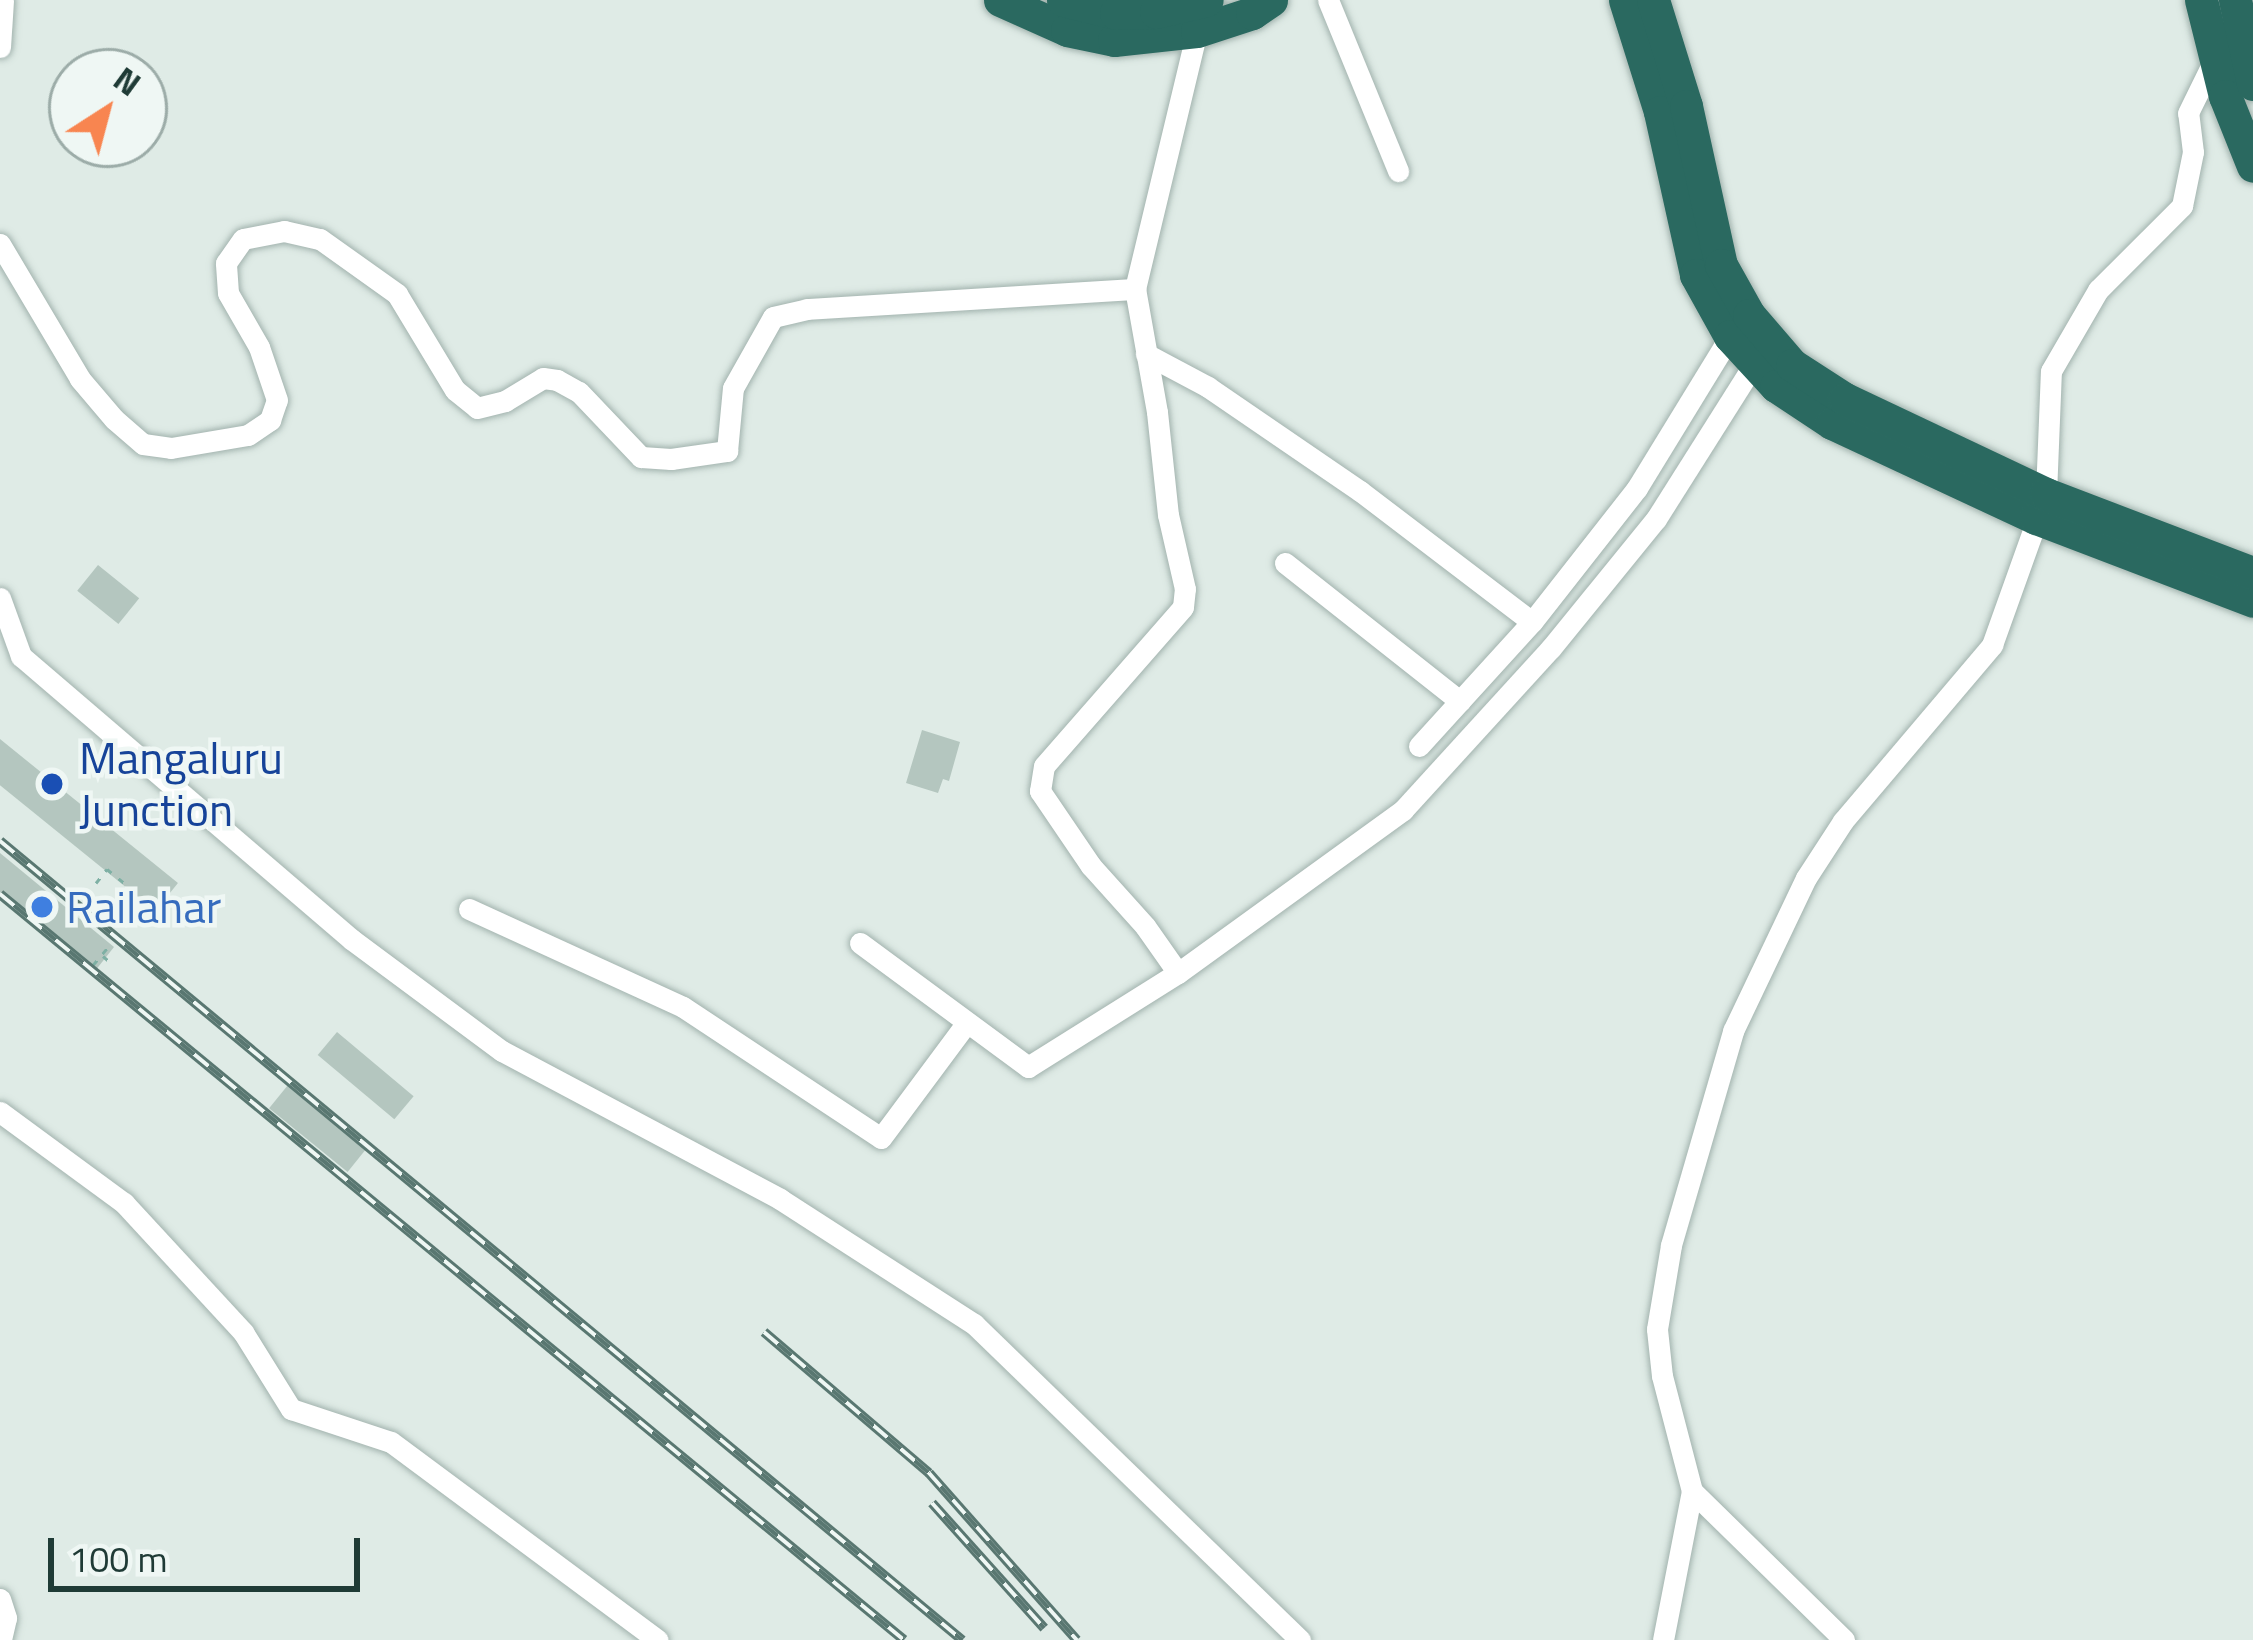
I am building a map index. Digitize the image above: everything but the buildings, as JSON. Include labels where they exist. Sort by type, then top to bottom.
[{"type":"highway","points":[[1000,0],[1067,30],[1114,40],[1202,16]]},
{"type":"highway","points":[[1063,0],[1116,14],[1202,16],[1252,13],[1271,0]]},
{"type":"highway","points":[[2201,0],[2214,60],[2253,166]]},
{"type":"highway","points":[[2235,0],[2253,84]]},
{"type":"highway","points":[[1644,13],[1696,275],[1730,336],[1754,364],[1832,423],[2041,506],[2253,601]]},
{"type":"highway","points":[[1644,13],[1721,265],[1768,342],[1845,400],[2041,506],[2253,573]]},
{"type":"street","points":[[0,47],[3,0]]},
{"type":"street","points":[[1328,0],[1398,171]]},
{"type":"street","points":[[1178,973],[1145,926],[1091,866],[1040,791],[1043,766],[1183,607],[1186,589],[1168,515],[1135,289],[1202,16]]},
{"type":"street","points":[[1663,1640],[1692,1491],[1662,1376],[1657,1329],[1672,1245],[1732,1031],[1806,878],[1843,821],[1991,645],[2041,506],[2051,371],[2098,290],[2182,206],[2193,152],[2188,113],[2214,60]]},
{"type":"street","points":[[0,244],[80,379],[143,444],[171,448],[248,435],[270,419],[277,400],[259,346],[228,293],[226,263],[243,239],[284,231],[320,239],[397,294],[455,390],[477,408],[506,401],[543,378],[556,380],[579,392],[641,457],[670,460],[728,451],[733,388],[772,317],[807,309],[1135,289]]},
{"type":"street","points":[[1419,746],[1532,622],[1637,488],[1730,336]]},
{"type":"street","points":[[1147,354],[1208,387],[1341,478],[1532,622]]},
{"type":"street","points":[[860,943],[1028,1067],[1178,973],[1403,810],[1551,648],[1656,519],[1754,364]]},
{"type":"street","points":[[1285,563],[1460,701]]},
{"type":"street","points":[[0,598],[21,656],[257,863],[502,1052],[780,1199],[974,1324],[1300,1640]]},
{"type":"street","points":[[469,909],[682,1007],[881,1138],[968,1022]]},
{"type":"street","points":[[0,1112],[124,1203],[243,1332],[291,1409],[392,1442],[658,1640]]},
{"type":"street","points":[[1692,1491],[1844,1640]]},
{"type":"street","points":[[0,1599],[7,1618],[1,1640]]},
{"type":"path","points":[[96,883],[107,869],[137,893]]},
{"type":"path","points":[[93,965],[109,946]]},
{"type":"path","points":[[102,955],[111,963]]},
{"type":"railway","points":[[0,841],[962,1640]]},
{"type":"railway","points":[[0,894],[904,1640]]},
{"type":"railway","points":[[764,1332],[929,1473],[1077,1640]]},
{"type":"railway","points":[[932,1503],[1044,1628]]},
{"type":"place","name":"Mangaluru Junction","points":[[52,784]]},
{"type":"place","name":"Railahar","points":[[42,907]]}]
